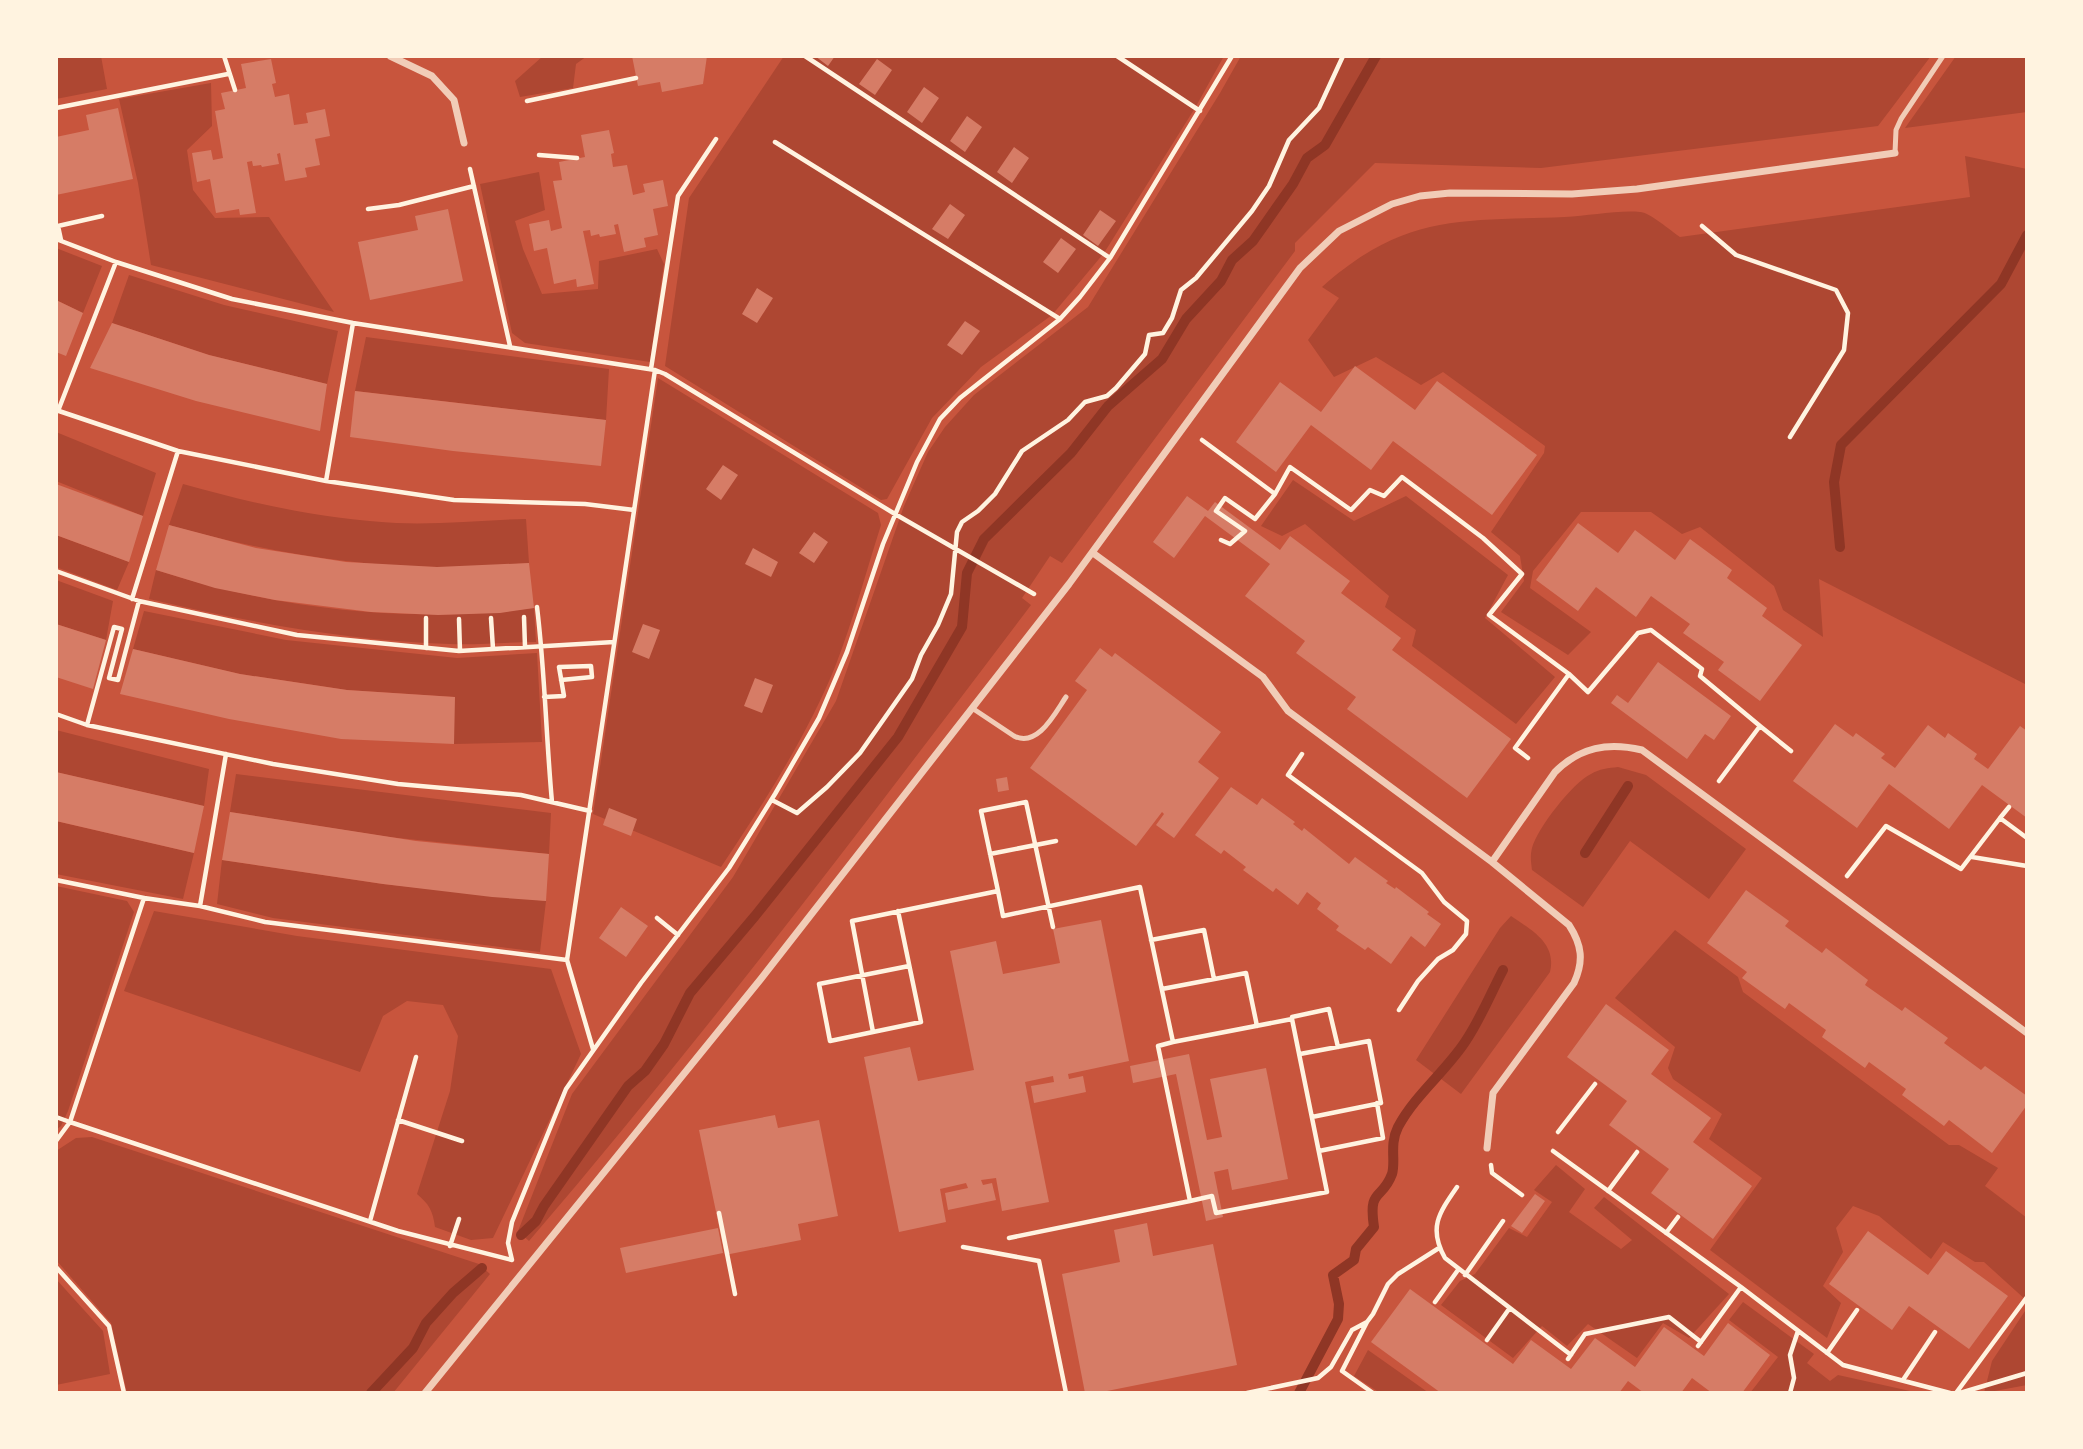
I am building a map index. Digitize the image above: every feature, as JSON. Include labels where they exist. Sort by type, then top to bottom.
[{"type":"street","points":[[390,56],[432,76],[454,100],[464,143]]},
{"type":"street","points":[[425,1393],[760,980],[1093,553],[1300,268],[1339,231],[1365,216],[1420,196],[1450,193],[1572,194],[1624,190],[1895,153]]},
{"type":"street","points":[[1093,553],[1263,677],[1288,711],[1492,862],[1569,925],[1577,937],[1580,971],[1493,1093],[1487,1148]]},
{"type":"street","points":[[1492,862],[1555,772],[1566,761],[1582,752],[1606,746],[1642,750],[2027,1033]]},
{"type":"lane","points":[[1895,153],[1896,130],[1901,119],[1943,56]]},
{"type":"lane","points":[[972,708],[1019,739],[1029,739],[1046,725],[1066,697]]},
{"type":"path","points":[[224,56],[235,90]]},
{"type":"path","points":[[806,56],[1110,258]]},
{"type":"path","points":[[1117,56],[1200,111]]},
{"type":"path","points":[[56,1117],[370,1221],[450,1246],[512,1260],[508,1243],[512,1222],[566,1089],[729,867],[772,800],[830,695],[895,514],[917,462],[940,419],[960,398],[1060,319],[1110,258],[1232,56]]},
{"type":"path","points":[[772,800],[797,813],[827,787],[877,732],[912,679],[920,655],[938,625],[953,575],[957,533],[962,522],[995,494],[1022,452],[1068,420],[1085,402],[1107,396],[1144,354],[1149,335],[1163,333],[1172,318],[1181,290],[1196,278],[1252,211],[1269,186],[1289,140],[1319,108],[1343,56]]},
{"type":"path","points":[[56,108],[228,74]]},
{"type":"path","points":[[527,101],[636,78]]},
{"type":"path","points":[[593,1050],[567,960],[678,196],[716,139]]},
{"type":"path","points":[[775,142],[1060,319]]},
{"type":"path","points":[[539,155],[577,158]]},
{"type":"path","points":[[470,169],[510,346]]},
{"type":"path","points":[[368,209],[399,205],[474,186]]},
{"type":"path","points":[[102,216],[57,223],[58,240],[116,262],[232,299],[353,323],[510,346],[665,374],[1033,595],[1039,587]]},
{"type":"path","points":[[1702,226],[1736,255],[1836,290],[1848,313],[1844,350],[1790,437]]},
{"type":"path","points":[[116,262],[57,411],[178,451],[326,481],[454,500],[585,505],[634,510]]},
{"type":"path","points":[[326,481],[353,323]]},
{"type":"path","points":[[1202,440],[1275,494]]},
{"type":"path","points":[[132,600],[178,451]]},
{"type":"path","points":[[1221,540],[1230,544],[1245,531],[1216,511],[1225,498],[1255,519],[1275,494],[1290,467],[1351,510],[1370,490],[1384,496],[1402,477],[1483,538],[1522,574],[1489,615],[1569,674],[1588,692],[1638,633],[1651,630],[1702,668],[1700,676],[1791,751]]},
{"type":"path","points":[[56,572],[132,600],[297,635],[460,651],[614,642]]},
{"type":"path","points":[[87,725],[114,627],[122,629],[110,678],[118,680],[139,601]]},
{"type":"path","points":[[537,607],[552,802]]},
{"type":"path","points":[[524,617],[525,647]]},
{"type":"path","points":[[426,618],[426,648]]},
{"type":"path","points":[[491,618],[493,649]]},
{"type":"path","points":[[459,619],[460,651]]},
{"type":"path","points":[[544,697],[564,696],[561,680],[559,667],[591,666],[592,677],[561,680]]},
{"type":"path","points":[[1528,758],[1515,748],[1569,674]]},
{"type":"path","points":[[56,714],[87,725],[273,764],[398,784],[521,794],[590,811]]},
{"type":"path","points":[[1716,785],[1760,726]]},
{"type":"path","points":[[200,906],[226,754]]},
{"type":"path","points":[[1302,754],[1288,775],[1422,873],[1444,902],[1467,920],[1466,934],[1453,950],[1438,958],[1418,981],[1399,1010]]},
{"type":"path","points":[[1053,927],[1048,907],[1036,845],[1026,802],[981,811],[1003,916],[1048,907],[1140,887],[1173,1042]]},
{"type":"path","points":[[1845,879],[1886,826],[1961,869],[2009,807]]},
{"type":"path","points":[[2000,818],[2027,838]]},
{"type":"path","points":[[990,854],[1056,841]]},
{"type":"path","points":[[1971,857],[2027,866]]},
{"type":"path","points":[[56,880],[200,906],[265,922],[567,960]]},
{"type":"path","points":[[873,1032],[852,921],[998,891]]},
{"type":"path","points":[[56,1141],[70,1122],[145,898]]},
{"type":"path","points":[[898,911],[921,1022],[830,1041],[819,984],[909,966]]},
{"type":"path","points":[[657,918],[678,935]]},
{"type":"path","points":[[1151,940],[1204,930],[1214,979]]},
{"type":"path","points":[[1162,989],[1246,973],[1257,1026]]},
{"type":"path","points":[[1190,1201],[1158,1046],[1329,1009],[1338,1047]]},
{"type":"path","points":[[1009,1238],[1212,1196],[1216,1213],[1327,1192],[1292,1019]]},
{"type":"path","points":[[1300,1054],[1369,1041],[1381,1103],[1312,1116]]},
{"type":"path","points":[[370,1221],[416,1057]]},
{"type":"path","points":[[1558,1132],[1595,1084]]},
{"type":"path","points":[[1318,1151],[1383,1138],[1377,1103]]},
{"type":"path","points":[[398,1120],[462,1141]]},
{"type":"path","points":[[1487,1148],[1492,1172],[1521,1195]]},
{"type":"path","points":[[1553,1151],[1741,1287],[1843,1365],[1950,1393]]},
{"type":"path","points":[[1608,1191],[1637,1152]]},
{"type":"path","points":[[1457,1187],[1439,1214],[1436,1237],[1445,1258],[1569,1357],[1585,1334],[1669,1317],[1699,1344],[1741,1287]]},
{"type":"path","points":[[719,1213],[735,1294]]},
{"type":"path","points":[[1666,1233],[1678,1217]]},
{"type":"path","points":[[450,1246],[459,1219]]},
{"type":"path","points":[[1465,1275],[1503,1221]]},
{"type":"path","points":[[963,1247],[1039,1261],[1066,1393]]},
{"type":"path","points":[[1373,1393],[1342,1371],[1388,1284],[1398,1274],[1439,1248]]},
{"type":"path","points":[[56,1267],[109,1326],[124,1393]]},
{"type":"path","points":[[1435,1302],[1458,1270]]},
{"type":"path","points":[[1958,1393],[2027,1297]]},
{"type":"path","points":[[1487,1340],[1509,1309]]},
{"type":"path","points":[[1827,1353],[1857,1310]]},
{"type":"path","points":[[1247,1393],[1318,1378],[1331,1367],[1352,1329],[1367,1322]]},
{"type":"path","points":[[1790,1393],[1794,1378],[1790,1355],[1798,1331]]},
{"type":"path","points":[[1903,1380],[1935,1332]]},
{"type":"path","points":[[1958,1393],[2027,1374]]},
{"type":"shaded area","points":[[56,56],[101,56],[107,89],[56,99]]},
{"type":"shaded area","points":[[543,56],[587,56],[576,64],[573,88],[520,97],[515,81]]},
{"type":"shaded area","points":[[784,56],[1224,56],[1195,108],[1104,253],[1052,315],[981,367],[932,418],[887,499],[881,500],[665,366],[689,198]]},
{"type":"shaded area","points":[[1241,56],[1931,56],[1878,126],[1541,168],[1375,163],[1295,243],[1295,251],[1062,563],[1050,556],[1022,598],[1031,605],[847,847],[659,1085],[529,1241],[518,1231],[572,1094],[733,877],[836,701],[904,506],[928,452],[945,427],[974,395],[1088,307]]},
{"type":"shaded area","points":[[1956,56],[2027,56],[2027,112],[1905,128]]},
{"type":"shaded area","points":[[211,83],[212,126],[187,150],[193,190],[215,218],[269,217],[334,312],[151,265],[138,183],[119,99]]},
{"type":"shaded area","points":[[1965,156],[2027,169],[2027,685],[1819,579],[1823,637],[1783,610],[1774,586],[1700,527],[1682,534],[1651,512],[1581,512],[1533,571],[1530,588],[1591,632],[1568,655],[1501,612],[1524,581],[1520,556],[1491,532],[1544,453],[1545,446],[1443,372],[1421,385],[1376,357],[1334,377],[1308,340],[1339,298],[1322,287],[1380,245],[1408,233],[1464,221],[1640,212],[1649,215],[1680,237],[1970,197]]},
{"type":"shaded area","points":[[539,172],[545,210],[515,221],[523,249],[542,294],[598,289],[599,261],[657,249],[664,264],[650,362],[525,343],[512,333],[480,184]]},
{"type":"shaded area","points":[[56,248],[102,266],[83,313],[56,300]]},
{"type":"shaded area","points":[[129,275],[224,305],[338,331],[327,384],[209,355],[112,323]]},
{"type":"shaded area","points":[[366,337],[609,369],[606,420],[355,391]]},
{"type":"shaded area","points":[[658,378],[878,513],[881,525],[848,632],[811,719],[783,770],[721,867],[593,814]]},
{"type":"shaded area","points":[[56,432],[156,473],[143,516],[56,481]]},
{"type":"shaded area","points":[[1293,480],[1354,521],[1406,496],[1508,575],[1485,618],[1555,677],[1516,724],[1412,646],[1416,630],[1385,607],[1389,596],[1305,524],[1282,536],[1261,526]]},
{"type":"shaded area","points":[[183,484],[289,509],[369,521],[428,523],[526,519],[529,563],[450,567],[370,564],[235,542],[169,525]]},
{"type":"shaded area","points":[[56,535],[129,562],[117,590],[56,567]]},
{"type":"shaded area","points":[[156,570],[248,595],[343,610],[439,614],[534,608],[536,642],[412,642],[336,635],[261,623],[149,599]]},
{"type":"shaded area","points":[[56,580],[113,601],[106,640],[56,624]]},
{"type":"shaded area","points":[[144,611],[286,640],[457,658],[537,653],[542,742],[454,744],[454,697],[347,690],[240,674],[133,649]]},
{"type":"shaded area","points":[[56,730],[209,769],[204,806],[56,772]]},
{"type":"shaded area","points":[[1618,767],[1646,775],[1746,849],[1709,899],[1630,841],[1583,907],[1532,870],[1531,854],[1535,840],[1566,796],[1591,774]]},
{"type":"shaded area","points":[[236,774],[551,813],[549,854],[389,837],[230,812]]},
{"type":"shaded area","points":[[56,821],[194,853],[183,899],[56,874]]},
{"type":"shaded area","points":[[222,860],[383,884],[546,901],[540,952],[273,918],[217,904]]},
{"type":"shaded area","points":[[56,886],[127,901],[134,912],[68,1111],[56,1130]]},
{"type":"shaded area","points":[[154,911],[297,936],[551,969],[581,1054],[493,1238],[471,1240],[435,1227],[430,1208],[417,1194],[450,1091],[458,1036],[443,1005],[407,1001],[383,1016],[360,1072],[124,991]]},
{"type":"shaded area","points":[[1511,916],[1534,932],[1546,945],[1550,953],[1550,972],[1461,1094],[1416,1060],[1500,928]]},
{"type":"shaded area","points":[[1675,930],[1738,977],[1743,992],[1949,1145],[1959,1145],[1998,1168],[1985,1186],[2027,1218],[2027,1301],[1984,1262],[1975,1262],[1943,1242],[1931,1259],[1879,1216],[1853,1206],[1836,1228],[1843,1252],[1823,1286],[1841,1303],[1827,1338],[1710,1250],[1762,1178],[1709,1139],[1722,1114],[1673,1079],[1668,1068],[1675,1047],[1615,998]]},
{"type":"shaded area","points":[[92,1137],[479,1264],[490,1274],[393,1393],[127,1393],[111,1323],[56,1260],[56,1151],[76,1138]]},
{"type":"shaded area","points":[[1556,1165],[1585,1189],[1569,1212],[1621,1249],[1632,1240],[1594,1208],[1604,1197],[1729,1294],[1689,1338],[1663,1323],[1637,1358],[1588,1324],[1567,1346],[1542,1326],[1513,1358],[1441,1305],[1460,1281],[1475,1274],[1509,1228],[1527,1237],[1552,1202],[1534,1190]]},
{"type":"shaded area","points":[[56,1279],[103,1331],[110,1374],[56,1385]]},
{"type":"shaded area","points":[[1743,1302],[1814,1354],[1807,1363],[1830,1381],[1838,1375],[1919,1393],[1750,1393],[1778,1357],[1729,1320]]},
{"type":"shaded area","points":[[2027,1308],[2027,1385],[1984,1393],[1992,1361]]},
{"type":"shaded area","points":[[1368,1350],[1429,1393],[1380,1393],[1354,1376]]},
{"type":"building","points":[[632,56],[707,56],[703,84],[662,92],[660,82],[638,86]]},
{"type":"building","points":[[815,56],[835,56],[828,66]]},
{"type":"building","points":[[271,59],[276,83],[272,84],[275,97],[289,94],[294,125],[308,123],[306,113],[325,109],[330,136],[315,139],[320,165],[305,168],[307,177],[285,181],[280,153],[277,154],[279,164],[262,167],[253,166],[252,161],[247,162],[256,213],[240,215],[239,209],[216,213],[210,179],[197,182],[192,153],[211,150],[213,160],[223,158],[215,111],[225,109],[221,93],[246,88],[241,64]]},
{"type":"building","points":[[877,59],[892,70],[875,95],[859,84]]},
{"type":"building","points":[[924,87],[939,98],[922,123],[907,112]]},
{"type":"building","points":[[118,108],[133,179],[56,195],[56,137],[89,130],[86,115]]},
{"type":"building","points":[[967,116],[982,127],[965,152],[950,141]]},
{"type":"building","points":[[609,130],[614,153],[611,154],[613,167],[627,165],[633,195],[645,192],[643,184],[663,180],[668,206],[653,209],[658,235],[644,238],[646,247],[624,252],[618,224],[614,225],[616,234],[600,237],[599,234],[591,236],[590,230],[583,231],[594,284],[577,287],[576,279],[554,284],[547,248],[534,251],[529,224],[549,220],[551,231],[562,228],[553,181],[562,180],[559,162],[585,157],[581,135]]},
{"type":"building","points":[[1014,147],[1029,158],[1012,183],[997,172]]},
{"type":"building","points":[[950,204],[965,215],[948,239],[932,229]]},
{"type":"building","points":[[448,209],[463,281],[370,300],[358,242],[418,230],[415,216]]},
{"type":"building","points":[[1100,210],[1116,221],[1098,246],[1083,235]]},
{"type":"building","points":[[1061,238],[1076,249],[1058,273],[1043,262]]},
{"type":"building","points":[[757,288],[773,298],[757,323],[742,314]]},
{"type":"building","points":[[56,300],[83,313],[66,356],[56,352]]},
{"type":"building","points":[[965,321],[980,331],[962,355],[947,345]]},
{"type":"building","points":[[112,323],[209,355],[327,384],[320,431],[196,401],[90,368]]},
{"type":"building","points":[[1355,366],[1415,410],[1437,381],[1537,455],[1492,515],[1393,441],[1371,470],[1311,425],[1276,472],[1236,442],[1280,382],[1321,412]]},
{"type":"building","points":[[355,391],[606,420],[601,466],[350,437]]},
{"type":"building","points":[[723,465],[738,475],[721,500],[706,489]]},
{"type":"building","points":[[56,484],[143,516],[129,562],[56,535]]},
{"type":"building","points":[[1187,496],[1208,511],[1215,502],[1280,550],[1290,536],[1350,581],[1341,593],[1401,638],[1392,650],[1511,739],[1467,798],[1347,709],[1356,697],[1296,653],[1305,641],[1245,596],[1270,564],[1205,516],[1174,558],[1153,542]]},
{"type":"building","points":[[1578,523],[1618,553],[1635,530],[1675,560],[1690,539],[1732,570],[1727,578],[1767,608],[1762,616],[1802,645],[1760,701],[1718,670],[1724,662],[1683,633],[1690,624],[1651,596],[1636,617],[1596,587],[1578,611],[1536,580]]},
{"type":"building","points":[[169,525],[256,548],[346,562],[437,567],[529,563],[534,608],[500,613],[438,615],[371,612],[275,600],[215,588],[156,570]]},
{"type":"building","points":[[814,532],[828,542],[814,563],[799,553]]},
{"type":"building","points":[[753,548],[778,562],[771,577],[745,564]]},
{"type":"building","points":[[56,624],[106,640],[93,689],[56,677]]},
{"type":"building","points":[[643,624],[660,630],[649,659],[632,652]]},
{"type":"building","points":[[1100,648],[1112,657],[1115,653],[1221,732],[1198,762],[1219,778],[1174,838],[1156,825],[1164,814],[1162,812],[1136,846],[1030,768],[1087,690],[1075,681]]},
{"type":"building","points":[[133,649],[240,674],[347,690],[455,697],[454,744],[341,739],[229,719],[120,694]]},
{"type":"building","points":[[1658,662],[1731,716],[1714,740],[1705,734],[1687,759],[1611,703],[1617,695],[1628,703]]},
{"type":"building","points":[[755,678],[773,685],[762,713],[744,706]]},
{"type":"building","points":[[1835,724],[1853,737],[1856,733],[1885,754],[1881,758],[1895,768],[1928,725],[1945,738],[1948,733],[1977,754],[1974,759],[1988,769],[2020,726],[2027,731],[2027,818],[1982,785],[1949,829],[1889,784],[1857,828],[1793,781]]},
{"type":"building","points":[[56,772],[204,806],[194,853],[56,821]]},
{"type":"building","points":[[1007,777],[1009,790],[998,792],[996,779]]},
{"type":"building","points":[[1231,787],[1257,805],[1262,798],[1295,822],[1293,824],[1302,831],[1304,828],[1349,864],[1355,857],[1388,881],[1386,883],[1395,889],[1396,887],[1429,912],[1427,914],[1441,924],[1425,947],[1411,936],[1391,964],[1368,947],[1365,950],[1336,930],[1339,926],[1317,909],[1321,903],[1307,892],[1298,905],[1276,888],[1273,892],[1243,870],[1246,867],[1224,850],[1221,854],[1195,835]]},
{"type":"building","points":[[609,808],[637,819],[631,836],[603,825]]},
{"type":"building","points":[[230,812],[416,841],[549,854],[546,901],[383,884],[222,860]]},
{"type":"building","points":[[1746,890],[1789,921],[1785,926],[1822,953],[1826,948],[1868,980],[1865,985],[1902,1011],[1905,1007],[1948,1038],[1944,1043],[1981,1070],[1985,1066],[2027,1096],[2027,1105],[1992,1153],[1949,1120],[1944,1126],[1902,1095],[1906,1089],[1869,1062],[1865,1068],[1822,1037],[1826,1030],[1789,1003],[1785,1009],[1742,978],[1747,972],[1707,943]]},
{"type":"building","points":[[621,907],[648,926],[626,957],[599,938]]},
{"type":"building","points":[[1101,920],[1129,1061],[1068,1074],[1069,1079],[1083,1076],[1086,1092],[1034,1103],[1031,1086],[1054,1082],[1053,1076],[1025,1082],[1049,1202],[1002,1211],[996,1178],[981,1180],[983,1185],[992,1183],[996,1200],[948,1210],[945,1193],[968,1188],[966,1183],[940,1189],[946,1222],[899,1232],[864,1057],[910,1047],[918,1081],[974,1070],[950,951],[996,941],[1003,974],[1060,963],[1053,929]]},
{"type":"building","points":[[1606,1004],[1669,1050],[1651,1074],[1711,1118],[1693,1142],[1752,1186],[1713,1239],[1651,1193],[1669,1169],[1609,1125],[1627,1101],[1567,1057]]},
{"type":"building","points":[[1189,1054],[1207,1140],[1222,1137],[1210,1079],[1266,1068],[1288,1179],[1232,1190],[1228,1169],[1214,1172],[1223,1217],[1206,1221],[1176,1074],[1133,1083],[1130,1066]]},
{"type":"building","points":[[775,1115],[778,1128],[819,1120],[838,1216],[798,1224],[801,1240],[725,1255],[699,1130]]},
{"type":"building","points":[[1535,1194],[1545,1201],[1522,1233],[1511,1226]]},
{"type":"building","points":[[1147,1223],[1153,1256],[1213,1244],[1237,1365],[1097,1393],[1085,1393],[1062,1274],[1120,1262],[1114,1230]]},
{"type":"building","points":[[718,1228],[723,1253],[626,1273],[620,1248]]},
{"type":"building","points":[[1868,1231],[1928,1275],[1946,1251],[2008,1296],[1969,1349],[1909,1306],[1892,1330],[1829,1284]]},
{"type":"building","points":[[1410,1289],[1513,1364],[1531,1340],[1571,1369],[1595,1338],[1635,1367],[1664,1327],[1704,1356],[1728,1323],[1770,1355],[1742,1393],[1712,1393],[1692,1378],[1681,1393],[1644,1393],[1628,1381],[1619,1393],[1441,1393],[1371,1342]]},
{"type":"waterway","points":[[521,1235],[536,1221],[628,1086],[645,1071],[664,1044],[690,993],[898,737],[962,627],[967,573],[984,539],[1071,453],[1108,406],[1162,359],[1186,319],[1221,281],[1232,260],[1253,241],[1293,184],[1307,158],[1325,145],[1376,56]]},
{"type":"waterway","points":[[1840,547],[1834,482],[1841,445],[2001,284],[2027,235]]},
{"type":"waterway","points":[[1585,853],[1628,786]]},
{"type":"waterway","points":[[1299,1393],[1338,1319],[1339,1304],[1333,1275],[1354,1260],[1356,1249],[1374,1227],[1374,1200],[1392,1174],[1394,1140],[1398,1127],[1413,1104],[1465,1042],[1503,970]]},
{"type":"waterway","points":[[371,1393],[413,1348],[426,1323],[453,1293],[482,1268]]}]
